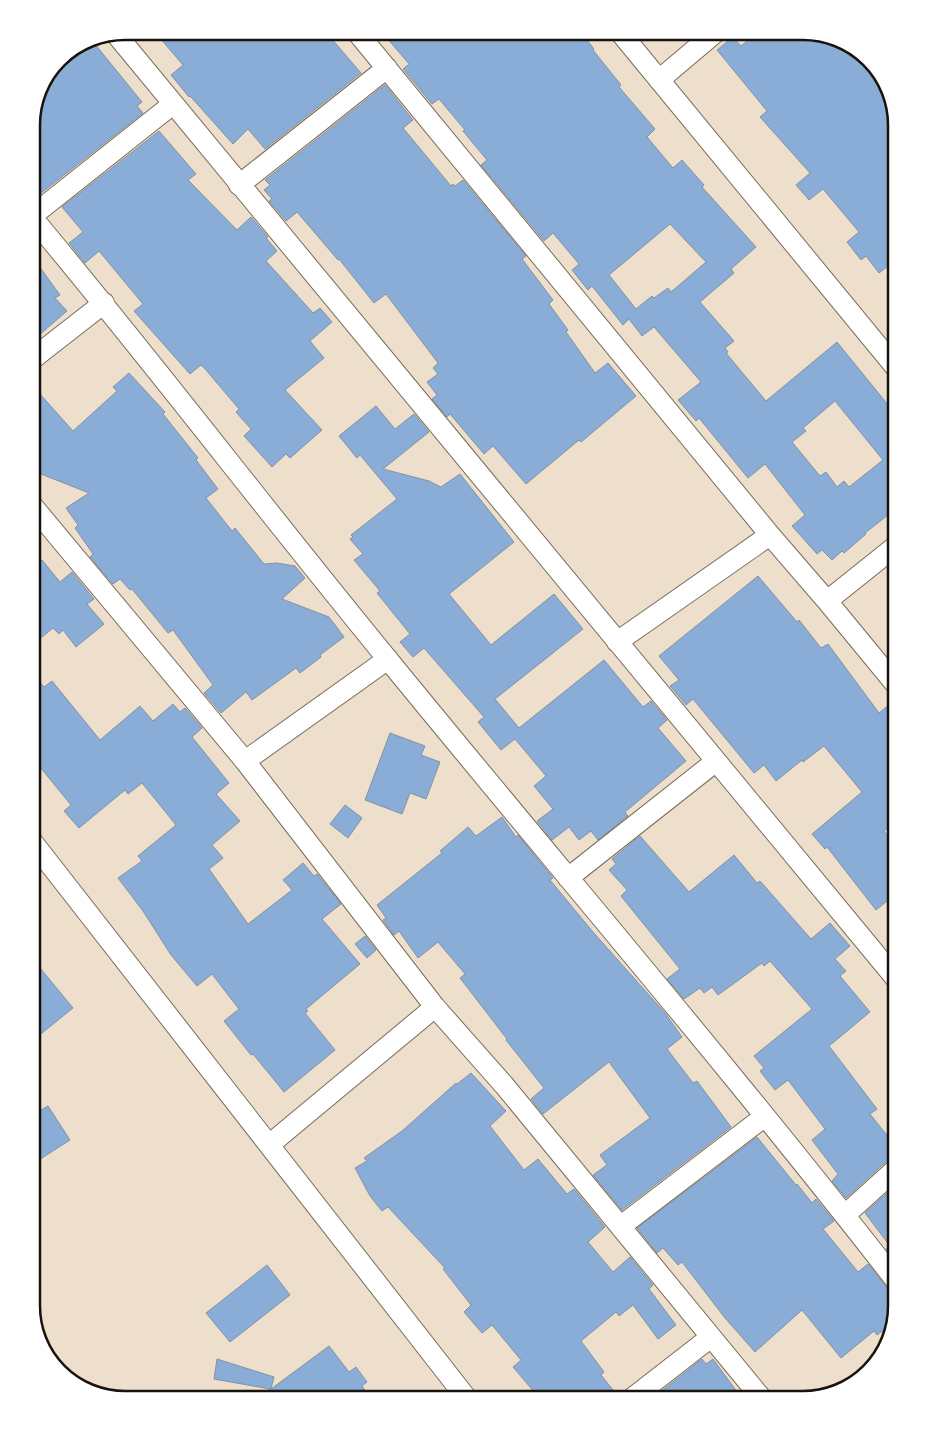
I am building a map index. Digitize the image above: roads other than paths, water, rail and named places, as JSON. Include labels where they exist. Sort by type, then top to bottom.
[{"type":"street","points":[[121,40],[888,969]]},
{"type":"street","points":[[364,40],[770,535],[888,675]]},
{"type":"street","points":[[627,40],[888,358]]},
{"type":"street","points":[[659,80],[708,40]]},
{"type":"street","points":[[239,185],[387,68]]},
{"type":"street","points":[[40,210],[173,104]]},
{"type":"street","points":[[40,226],[388,659],[845,1215],[888,1270]]},
{"type":"street","points":[[40,353],[104,303]]},
{"type":"street","points":[[40,515],[245,762],[435,1006],[504,1085],[755,1391]]},
{"type":"street","points":[[617,642],[770,535]]},
{"type":"street","points":[[827,602],[888,552]]},
{"type":"street","points":[[245,762],[388,659]]},
{"type":"street","points":[[568,878],[715,762]]},
{"type":"street","points":[[40,852],[461,1391]]},
{"type":"street","points":[[269,1145],[435,1006]]},
{"type":"street","points":[[621,1226],[764,1117]]},
{"type":"street","points":[[845,1215],[888,1176]]},
{"type":"street","points":[[641,1391],[710,1337]]}]
